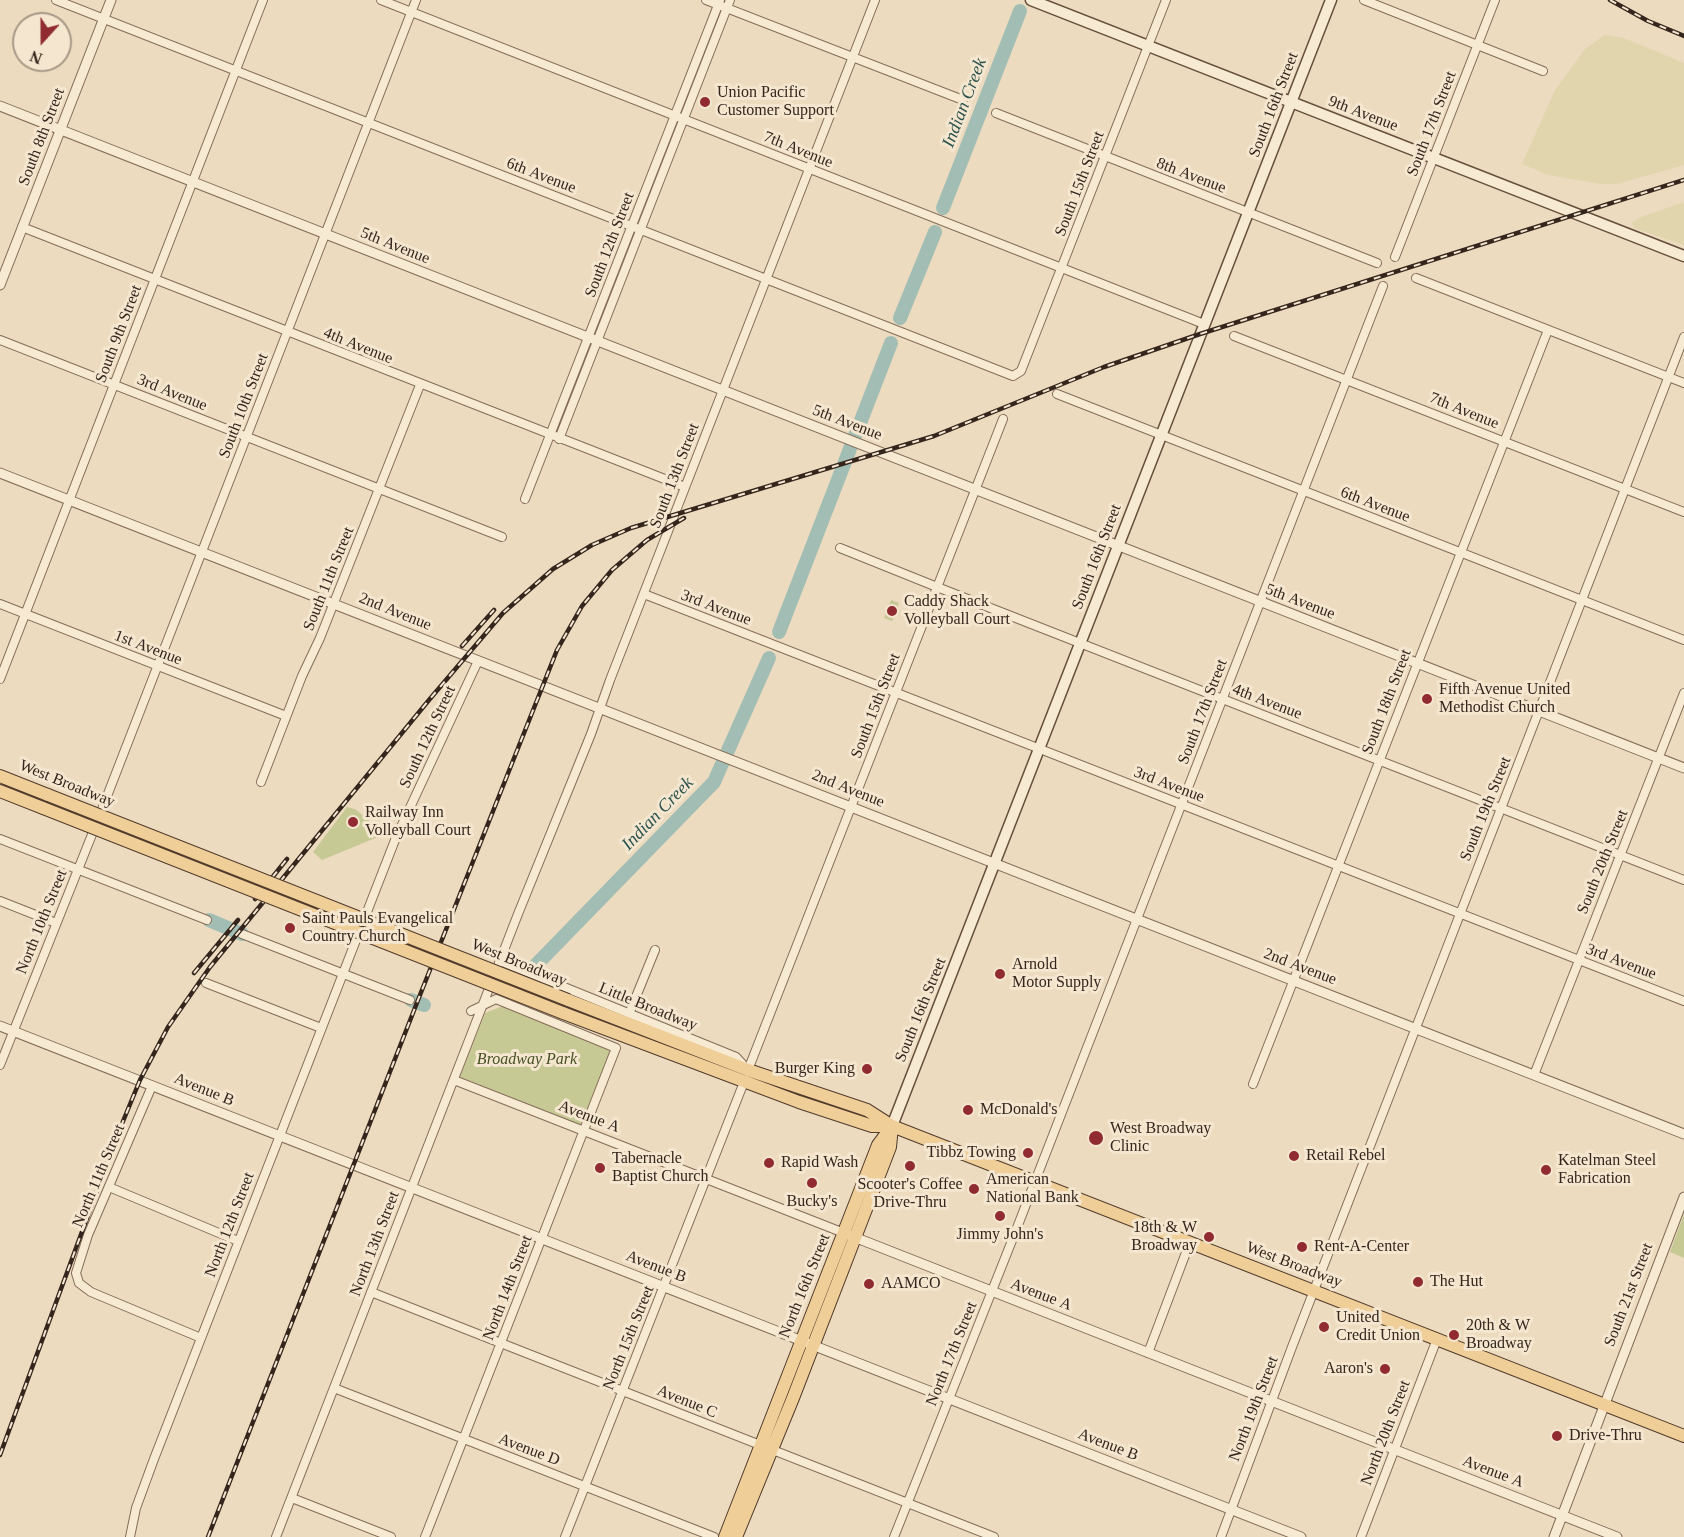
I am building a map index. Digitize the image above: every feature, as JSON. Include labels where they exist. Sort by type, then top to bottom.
[{"type":"main road","name":"9th Avenue","points":[[1031,0],[1684,256]]},
{"type":"main road","name":"South 16th Street","points":[[892,1126],[1330,0]]},
{"type":"main road","name":"West Broadway","points":[[0,776],[568,1000],[746,1076],[872,1126],[892,1126],[1684,1436]]},
{"type":"main road","name":"West Broadway","points":[[0,791],[563,1013],[746,1076]]},
{"type":"main road","name":"North 16th Street","points":[[725,1537],[813,1346],[878,1145],[892,1126]]},
{"type":"main road","name":"North 16th Street","points":[[736,1537],[801,1341],[849,1235]]},
{"type":"street","name":"6th Avenue","points":[[56,0],[1010,376],[1016,375]]},
{"type":"street","name":"South 8th Street","points":[[0,285],[111,0]]},
{"type":"street","name":"South 9th Street","points":[[0,679],[263,0]]},
{"type":"street","name":"7th Avenue","points":[[381,0],[1204,324]]},
{"type":"street","name":"South 10th Street","points":[[97,822],[416,0]]},
{"type":"street","points":[[706,0],[728,4],[852,57],[963,100]]},
{"type":"street","name":"South 13th Street","points":[[500,962],[875,0]]},
{"type":"street","name":"South 15th Street","points":[[1016,375],[1021,371],[1166,0]]},
{"type":"street","points":[[1365,0],[1544,71]]},
{"type":"street","name":"South 17th Street","points":[[1395,257],[1495,0]]},
{"type":"street","name":"South 12th Street","points":[[559,439],[631,227],[719,2]]},
{"type":"street","name":"South 12th Street","points":[[525,499],[550,435],[618,286],[728,4]]},
{"type":"street","name":"5th Avenue","points":[[0,106],[1684,768]]},
{"type":"street","name":"8th Avenue","points":[[996,113],[1377,263]]},
{"type":"street","name":"4th Avenue","points":[[22,227],[685,487]]},
{"type":"street","points":[[1416,278],[1684,383]]},
{"type":"street","name":"South 17th Street","points":[[1035,1181],[1383,286]]},
{"type":"street","name":"South 18th Street","points":[[1253,1083],[1548,330]]},
{"type":"street","name":"7th Avenue","points":[[1234,336],[1684,512]]},
{"type":"street","name":"South 19th Street","points":[[1314,1291],[1684,337]]},
{"type":"street","name":"3rd Avenue","points":[[0,340],[502,537]]},
{"type":"street","name":"South 11th Street","points":[[261,782],[420,385]]},
{"type":"street","name":"6th Avenue","points":[[1057,394],[1684,640]]},
{"type":"street","name":"South 15th Street","points":[[746,1076],[1003,419]]},
{"type":"street","name":"2nd Avenue","points":[[0,473],[1684,1134]]},
{"type":"street","name":"4th Avenue","points":[[840,548],[1684,880]]},
{"type":"street","name":"3rd Avenue","points":[[644,594],[1684,1001]]},
{"type":"street","name":"1st Avenue","points":[[0,604],[286,716]]},
{"type":"street","name":"South 12th Street","points":[[362,925],[395,840],[478,661]]},
{"type":"street","name":"South 20th Street","points":[[1534,1076],[1684,693]]},
{"type":"street","name":"North 10th Street","points":[[0,1065],[97,822]]},
{"type":"street","points":[[0,839],[207,920]]},
{"type":"street","points":[[0,902],[56,923]]},
{"type":"street","name":"North 12th Street","points":[[130,1537],[136,1508],[362,925]]},
{"type":"street","points":[[242,934],[410,1000]]},
{"type":"street","points":[[629,1014],[655,950]]},
{"type":"street","name":"North 13th Street","points":[[276,1537],[500,962]]},
{"type":"street","name":"Little Broadway","points":[[500,962],[736,1057],[746,1076]]},
{"type":"street","points":[[206,983],[321,1028]]},
{"type":"street","name":"North 14th Street","points":[[425,1537],[616,1048],[496,999],[483,1006]]},
{"type":"street","points":[[471,1011],[483,1006]]},
{"type":"street","name":"Avenue B","points":[[0,1026],[1301,1537]]},
{"type":"street","name":"North 15th Street","points":[[565,1537],[746,1076]]},
{"type":"street","name":"Avenue A","points":[[454,1080],[1617,1537]]},
{"type":"street","name":"North 11th Street","points":[[152,1086],[78,1263],[76,1273],[83,1288],[201,1338]]},
{"type":"street","name":"North 17th Street","points":[[894,1537],[1035,1181]]},
{"type":"street","points":[[109,1187],[238,1241]]},
{"type":"street","name":"South 21st Street","points":[[1554,1537],[1684,1197]]},
{"type":"street","points":[[1148,1353],[1190,1242]]},
{"type":"street","name":"North 19th Street","points":[[1221,1537],[1314,1291]]},
{"type":"street","name":"Avenue C","points":[[371,1292],[994,1537]]},
{"type":"street","name":"North 20th Street","points":[[1361,1537],[1437,1339]]},
{"type":"street","name":"Avenue D","points":[[334,1388],[714,1537]]},
{"type":"street","points":[[292,1498],[391,1537]]},
{"type":"shaded area","points":[[1605,35],[1624,38],[1684,63],[1684,165],[1617,184],[1601,184],[1548,175],[1522,164],[1555,90],[1585,49]]},
{"type":"shaded area","points":[[1684,202],[1684,245],[1634,228],[1632,222],[1641,217]]},
{"type":"green space","name":"Caddy Shack Volleyball Court","points":[[891,600],[899,603],[892,621],[884,618]]},
{"type":"green space","name":"Railway Inn Volleyball Court","points":[[347,807],[355,809],[385,834],[322,860],[313,852]]},
{"type":"green space","name":"Broadway Park","points":[[503,1006],[611,1048],[581,1125],[460,1077],[485,1013]]},
{"type":"green space","points":[[1684,1214],[1684,1258],[1670,1252]]},
{"type":"waterway","name":"Indian Creek","points":[[943,208],[1020,11]]},
{"type":"waterway","name":"Indian Creek","points":[[900,318],[935,232]]},
{"type":"waterway","name":"Indian Creek","points":[[779,632],[891,343]]},
{"type":"waterway","name":"Indian Creek","points":[[533,968],[714,782],[769,658]]},
{"type":"waterway","name":"Indian Creek","points":[[209,920],[242,934]]},
{"type":"waterway","name":"Indian Creek","points":[[411,1000],[424,1005]]},
{"type":"railway","points":[[1610,0],[1648,21],[1684,36]]},
{"type":"railway","points":[[0,1455],[119,1131],[140,1080],[168,1027],[210,967],[429,700],[503,613],[553,569],[592,545],[631,528],[934,436],[1104,367],[1200,334],[1684,180]]},
{"type":"railway","points":[[208,1537],[557,650],[582,606],[612,570],[647,540],[684,518]]},
{"type":"railway","points":[[462,646],[494,610]]},
{"type":"railway","points":[[255,899],[287,859]]},
{"type":"railway","points":[[194,973],[238,920]]},
{"type":"place","name":"Union Pacific Customer Support","points":[[705,102]]},
{"type":"place","name":"Caddy Shack Volleyball Court","points":[[892,611]]},
{"type":"place","name":"Fifth Avenue United Methodist Church","points":[[1427,699]]},
{"type":"place","name":"Railway Inn Volleyball Court","points":[[353,822]]},
{"type":"place","name":"Saint Pauls Evangelical Country Church","points":[[290,928]]},
{"type":"place","name":"Arnold Motor Supply","points":[[1000,974]]},
{"type":"place","name":"Burger King","points":[[867,1069]]},
{"type":"place","name":"McDonald's","points":[[968,1110]]},
{"type":"place","name":"West Broadway Clinic","points":[[1096,1138]]},
{"type":"place","name":"Tibbz Towing","points":[[1028,1153]]},
{"type":"place","name":"Retail Rebel","points":[[1294,1156]]},
{"type":"place","name":"Rapid Wash","points":[[769,1163]]},
{"type":"place","name":"Scooter's Coffee Drive-Thru","points":[[910,1166]]},
{"type":"place","name":"Tabernacle Baptist Church","points":[[600,1168]]},
{"type":"place","name":"Katelman Steel Fabrication","points":[[1546,1170]]},
{"type":"place","name":"Bucky's","points":[[812,1183]]},
{"type":"place","name":"American National Bank","points":[[974,1189]]},
{"type":"place","name":"Jimmy John's","points":[[1000,1216]]},
{"type":"place","name":"18th & W Broadway","points":[[1209,1237]]},
{"type":"place","name":"Rent-A-Center","points":[[1302,1247]]},
{"type":"place","name":"The Hut","points":[[1418,1282]]},
{"type":"place","name":"AAMCO","points":[[869,1284]]},
{"type":"place","name":"United Credit Union","points":[[1324,1327]]},
{"type":"place","name":"20th & W Broadway","points":[[1454,1335]]},
{"type":"place","name":"Aaron's","points":[[1385,1369]]},
{"type":"place","name":"Drive-Thru","points":[[1557,1436]]}]
